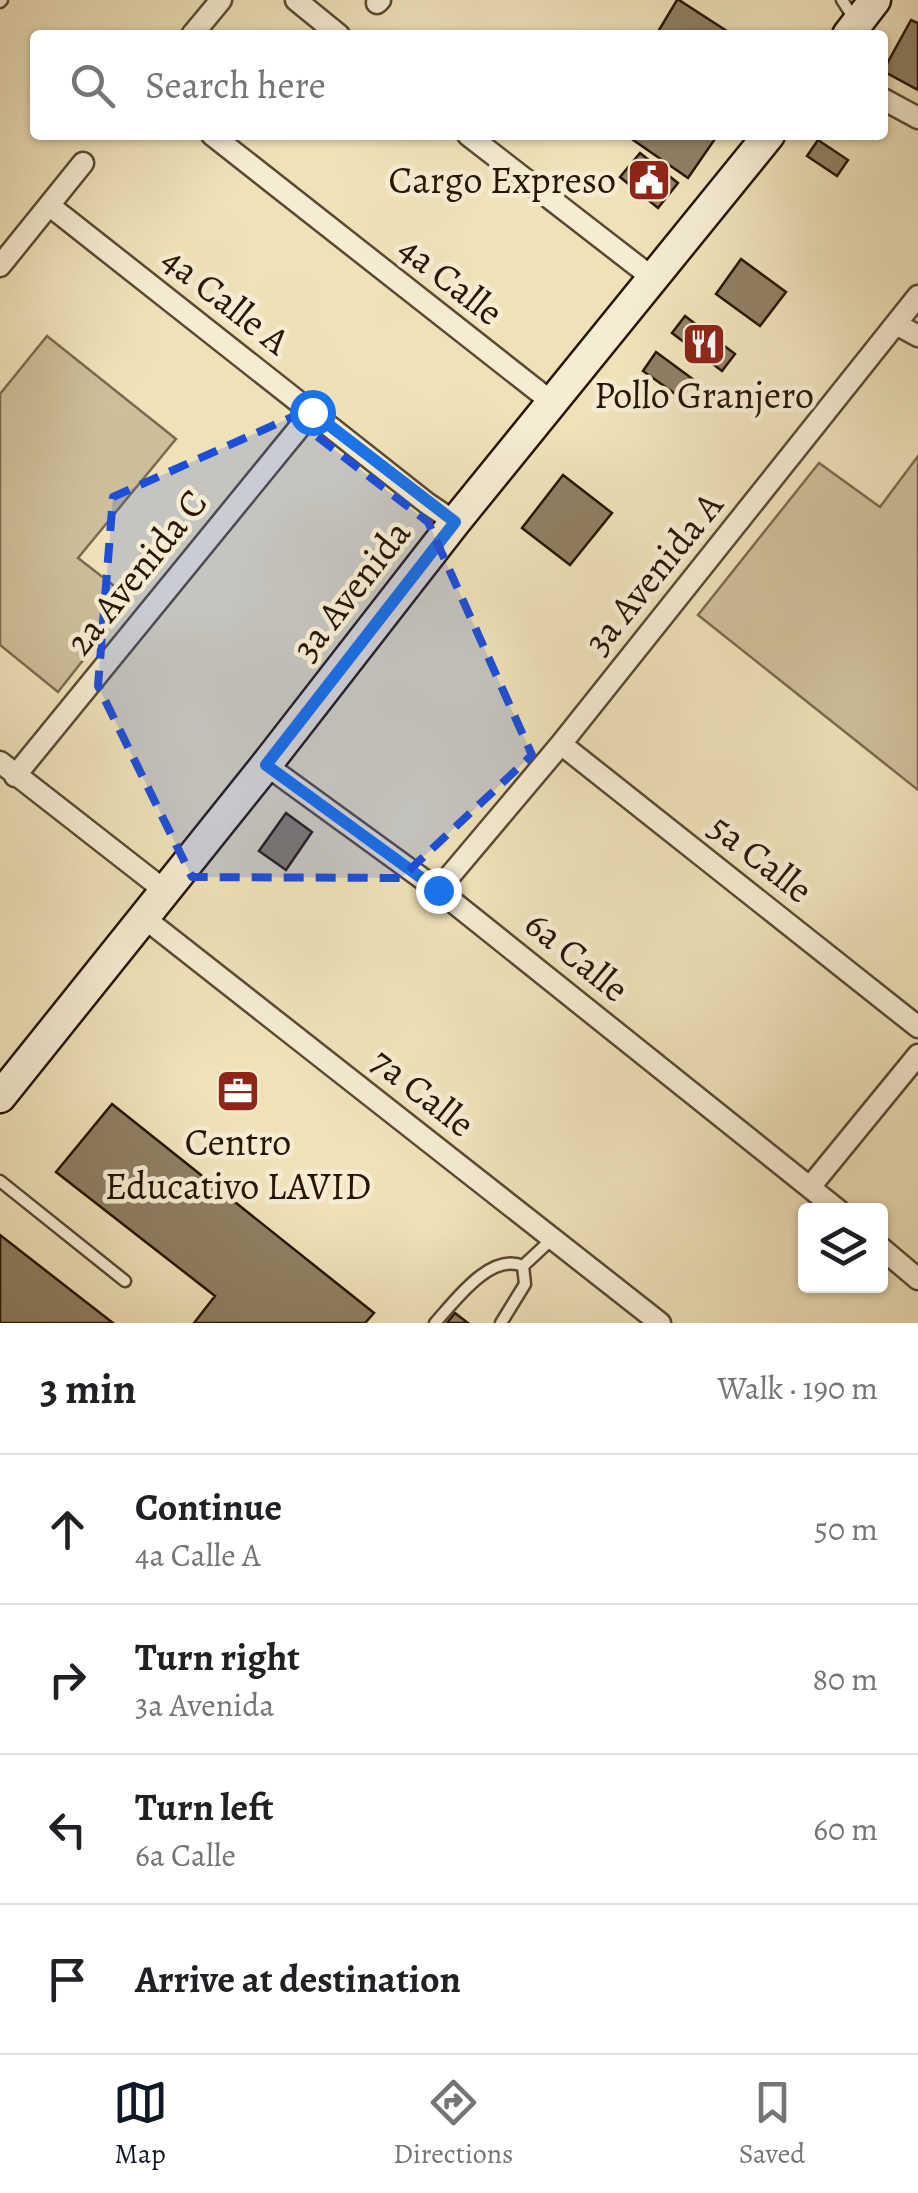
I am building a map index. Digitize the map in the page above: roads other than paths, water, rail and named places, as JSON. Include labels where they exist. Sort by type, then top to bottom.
[{"type":"main road","name":"3a Avenida","points":[[0,1097],[455,522],[765,140]]},
{"type":"street","points":[[196,30],[221,0]]},
{"type":"street","points":[[296,0],[333,30]]},
{"type":"street","points":[[888,102],[918,118]]},
{"type":"street","name":"4a Calle","points":[[218,140],[553,403]]},
{"type":"street","points":[[474,140],[654,279]]},
{"type":"street","points":[[0,266],[84,163]]},
{"type":"street","name":"4a Calle A","points":[[50,206],[455,522]]},
{"type":"street","name":"3a Avenida A","points":[[438,890],[561,744],[918,296]]},
{"type":"street","points":[[896,324],[918,336]]},
{"type":"street","name":"2a Avenida C","points":[[8,769],[312,412]]},
{"type":"street","name":"5a Calle","points":[[561,744],[918,1027]]},
{"type":"street","name":"6a Calle","points":[[266,765],[438,890],[829,1203]]},
{"type":"street","points":[[8,769],[164,890]]},
{"type":"street","name":"7a Calle","points":[[143,917],[660,1323]]},
{"type":"street","points":[[810,1187],[918,1055]]},
{"type":"street","points":[[888,1255],[918,1279]]},
{"type":"lane","points":[[0,1181],[125,1281]]},
{"type":"lane","points":[[523,1266],[552,1238]]},
{"type":"lane","points":[[435,1323],[487,1271],[506,1262],[523,1266]]},
{"type":"lane","points":[[501,1323],[526,1284],[523,1266]]},
{"type":"place","name":"Cargo Expreso","points":[[649,180]]},
{"type":"place","name":"Pollo Granjero","points":[[704,344]]},
{"type":"place","name":"Centro Educativo LAVID","points":[[238,1091]]}]
